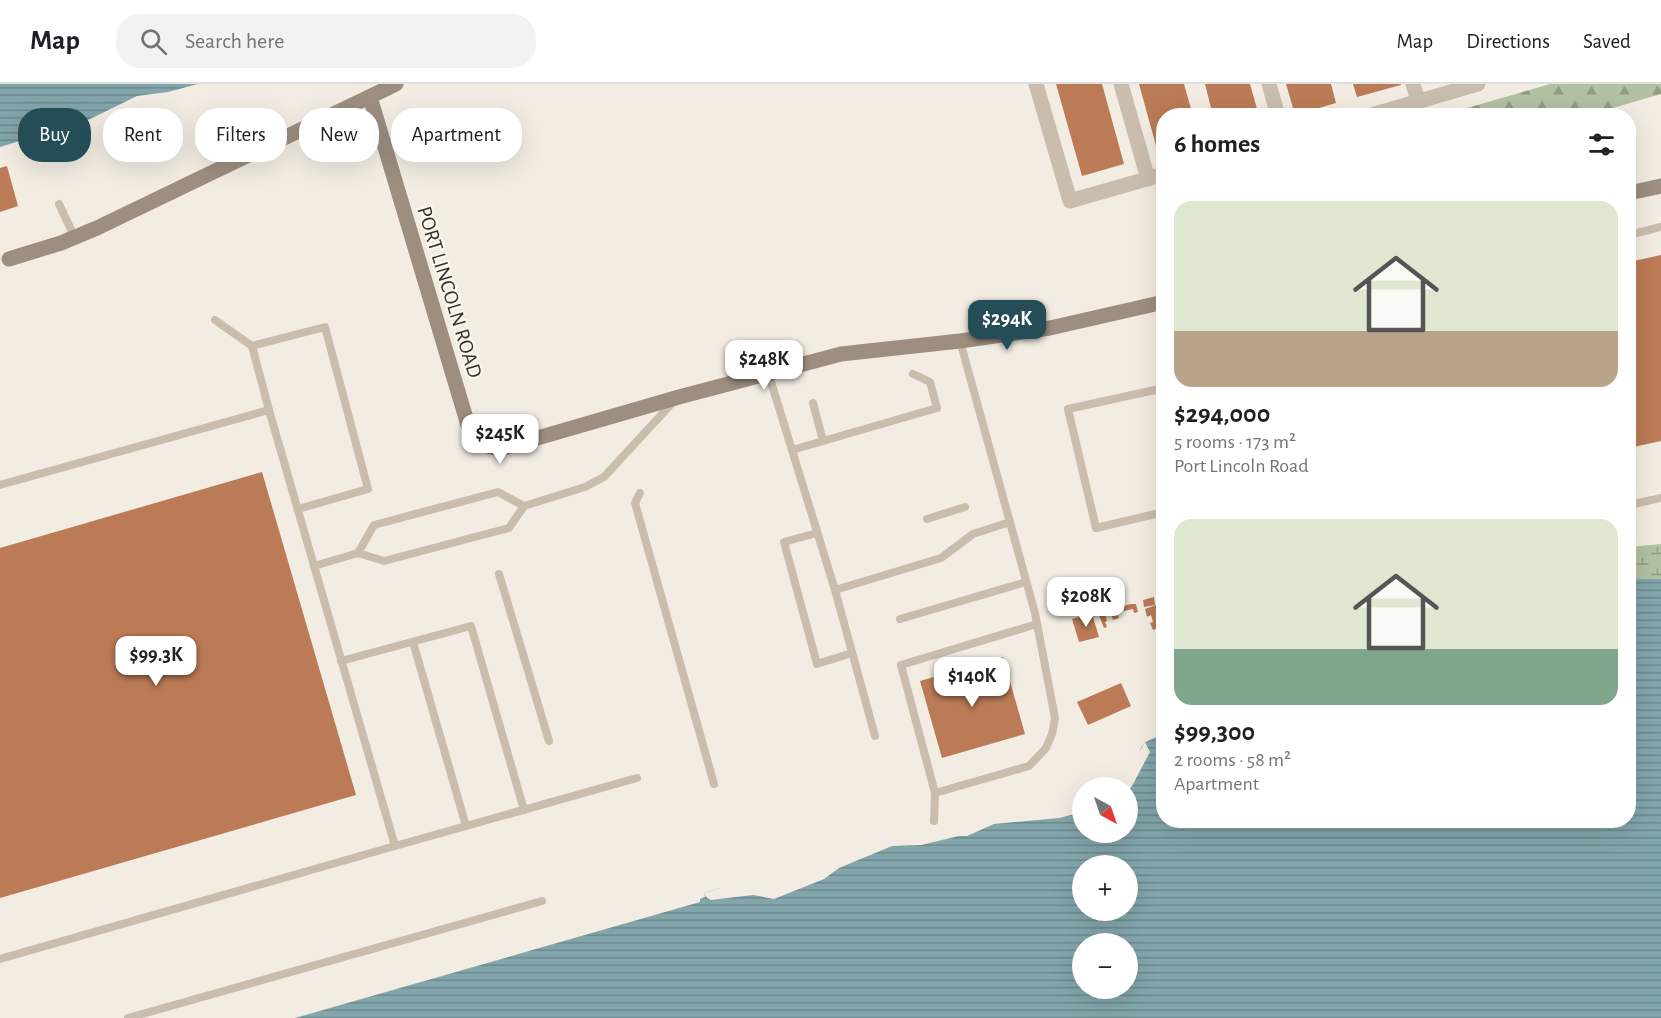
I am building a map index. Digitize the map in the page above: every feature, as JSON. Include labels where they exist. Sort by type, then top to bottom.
[{"type":"street","points":[[5,260],[75,238],[396,84]]},
{"type":"street","points":[[1036,84],[1070,201],[1156,176]]},
{"type":"street","points":[[1121,84],[1148,179]]},
{"type":"street","points":[[1269,84],[1276,108]]},
{"type":"street","points":[[1413,84],[1418,101]]},
{"type":"street","points":[[1395,108],[1478,84]]},
{"type":"street","name":"PORT LINCOLN ROAD","points":[[370,97],[468,425],[480,445],[491,448],[503,448],[768,372],[841,354],[1050,328],[1156,304]]},
{"type":"street","points":[[1636,191],[1661,186]]},
{"type":"lane","points":[[59,204],[75,238]]},
{"type":"lane","points":[[1636,233],[1661,227]]},
{"type":"lane","points":[[215,320],[252,346],[394,846]]},
{"type":"lane","points":[[252,346],[325,327],[368,489],[298,509]]},
{"type":"lane","points":[[935,793],[1029,766],[1047,748],[1055,718],[1035,613],[960,341]]},
{"type":"lane","points":[[768,372],[835,590],[875,736]]},
{"type":"lane","points":[[792,450],[937,408],[930,382],[913,374]]},
{"type":"lane","points":[[1156,390],[1068,409],[1096,528],[1156,514]]},
{"type":"lane","points":[[314,566],[358,553],[384,561],[509,528],[524,506],[585,487],[604,477],[679,397]]},
{"type":"lane","points":[[813,403],[824,441]]},
{"type":"lane","points":[[0,485],[269,410]]},
{"type":"lane","points":[[358,553],[374,525],[498,492],[524,506]]},
{"type":"lane","points":[[640,492],[635,503],[714,784]]},
{"type":"lane","points":[[1636,503],[1661,498]]},
{"type":"lane","points":[[927,519],[965,507]]},
{"type":"lane","points":[[835,590],[941,558],[973,534],[1010,522]]},
{"type":"lane","points":[[817,533],[784,542],[817,664],[852,653]]},
{"type":"lane","points":[[499,574],[549,741]]},
{"type":"lane","points":[[900,619],[1026,582]]},
{"type":"lane","points":[[934,820],[935,793],[901,665],[1037,624]]},
{"type":"lane","points":[[341,661],[471,626],[524,810]]},
{"type":"lane","points":[[413,642],[466,826]]},
{"type":"lane","points":[[0,959],[638,778]]},
{"type":"lane","points":[[128,1018],[542,901]]},
{"type":"green space","points":[[1550,84],[1661,84],[1661,94],[1613,108],[1467,108]]},
{"type":"green space","points":[[1661,544],[1661,616],[1636,613],[1636,546]]},
{"type":"water","points":[[0,84],[198,84],[168,92],[137,96],[113,108],[103,108],[103,113],[91,119],[91,108],[18,108],[18,142],[0,147]]},
{"type":"water","points":[[1636,579],[1661,579],[1661,1018],[295,1018],[700,902],[700,899],[705,897],[704,893],[720,888],[767,889],[847,856],[1072,804],[1072,843],[1138,843],[1138,777],[1132,777],[1145,742],[1156,737],[1156,828],[1636,828]]},
{"type":"pier","points":[[1145,742],[1150,752],[1137,777],[1125,777]]},
{"type":"pier","points":[[1072,801],[1072,815],[1059,818],[994,824],[967,836],[921,845],[892,846],[839,868],[824,879],[774,899],[753,895],[711,900],[704,893],[738,885],[766,886],[876,843],[1026,810],[1043,809]]},
{"type":"building","points":[[1056,84],[1102,84],[1124,164],[1082,176]]},
{"type":"building","points":[[1139,84],[1184,84],[1191,108],[1156,108],[1156,146]]},
{"type":"building","points":[[1205,84],[1250,84],[1257,108],[1211,108]]},
{"type":"building","points":[[1286,84],[1331,84],[1336,103],[1319,108],[1293,108]]},
{"type":"building","points":[[1353,84],[1401,84],[1401,85],[1357,97]]},
{"type":"building","points":[[7,166],[18,206],[0,212],[0,168]]},
{"type":"building","points":[[1661,255],[1661,441],[1636,446],[1636,260]]},
{"type":"building","points":[[262,472],[356,795],[0,898],[0,548]]},
{"type":"building","points":[[1154,597],[1155,605],[1144,607],[1143,600]]},
{"type":"building","points":[[1136,604],[1138,612],[1134,613],[1133,609],[1124,611],[1123,606]]},
{"type":"building","points":[[1156,605],[1156,629],[1153,630],[1150,623],[1153,622],[1151,615],[1147,617],[1145,609]]},
{"type":"building","points":[[1116,608],[1119,618],[1113,620],[1110,610]]},
{"type":"building","points":[[1104,611],[1107,627],[1104,628],[1098,613]]},
{"type":"building","points":[[1092,614],[1099,637],[1079,642],[1072,619]]},
{"type":"building","points":[[1003,657],[1025,734],[942,758],[920,681]]},
{"type":"building","points":[[1121,683],[1131,706],[1088,725],[1077,702]]}]
